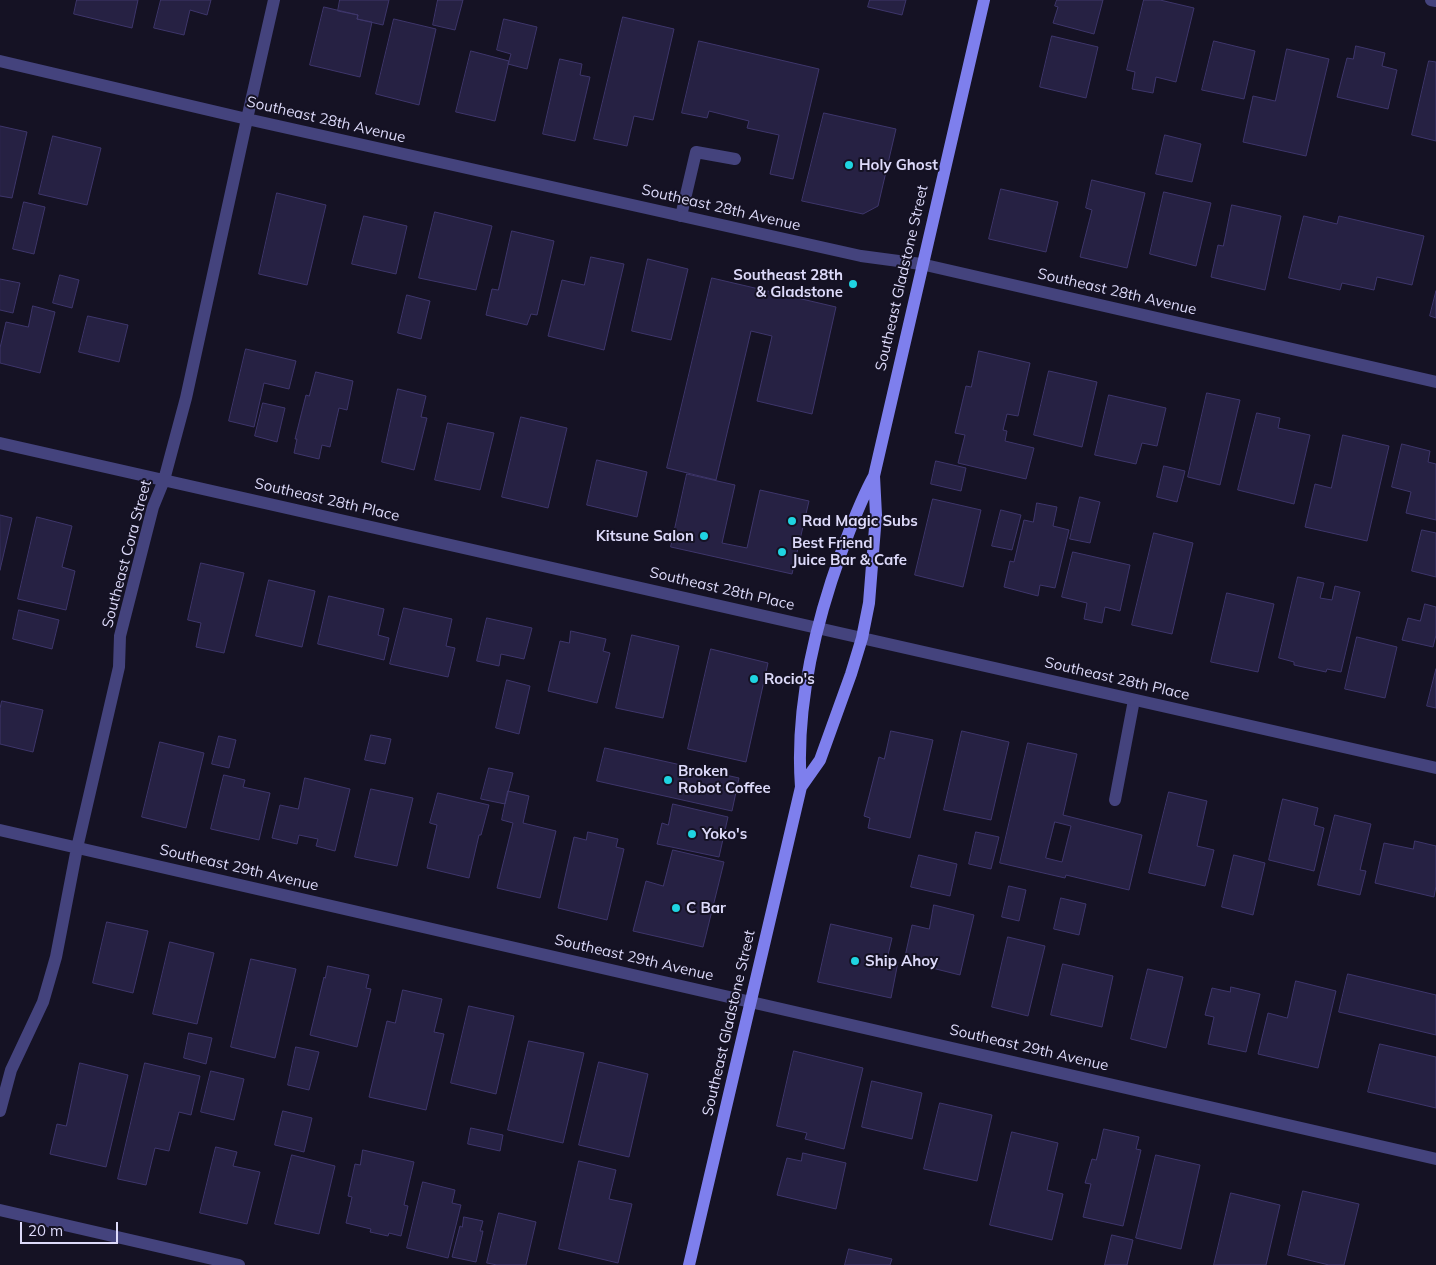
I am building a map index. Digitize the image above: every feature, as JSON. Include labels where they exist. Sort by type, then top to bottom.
[{"type":"street","name":"Southeast Cora Street","points":[[0,1111],[11,1070],[43,1002],[56,957],[77,848],[119,667],[120,636],[153,508],[164,480],[186,398],[246,119],[274,0]]},
{"type":"street","name":"Southeast Gladstone Street","points":[[801,788],[820,760],[862,638],[869,603],[876,515],[874,476],[921,264],[984,0]]},
{"type":"street","points":[[1430,0],[1436,1]]},
{"type":"street","name":"Southeast 28th Avenue","points":[[0,61],[246,119],[861,256],[921,264],[1436,382]]},
{"type":"street","points":[[680,216],[696,152],[735,159]]},
{"type":"street","name":"Southeast 28th Place","points":[[0,443],[1436,768]]},
{"type":"street","name":"Southeast Gladstone Street","points":[[688,1265],[801,788],[798,756],[809,666],[817,628],[827,592],[859,504],[874,476]]},
{"type":"street","points":[[1115,800],[1134,700]]},
{"type":"street","name":"Southeast 29th Avenue","points":[[0,830],[1436,1159]]},
{"type":"street","points":[[0,1210],[239,1265]]},
{"type":"building","points":[[77,0],[138,0],[132,28],[74,14]]},
{"type":"building","points":[[161,0],[211,0],[207,15],[190,10],[184,35],[154,28]]},
{"type":"building","points":[[340,0],[389,0],[383,25],[357,19],[358,15],[338,11]]},
{"type":"building","points":[[438,0],[463,0],[455,30],[433,25]]},
{"type":"building","points":[[870,0],[906,0],[902,15],[868,7]]},
{"type":"building","points":[[1057,0],[1103,0],[1094,34],[1053,23],[1058,7],[1055,6]]},
{"type":"building","points":[[1144,0],[1160,0],[1194,8],[1176,82],[1156,77],[1153,93],[1132,89],[1135,72],[1127,70]]},
{"type":"building","points":[[324,7],[358,15],[357,19],[372,22],[360,77],[310,65]]},
{"type":"building","points":[[623,17],[674,29],[653,120],[634,116],[627,146],[594,139]]},
{"type":"building","points":[[394,19],[436,29],[419,105],[376,94]]},
{"type":"building","points":[[504,19],[537,27],[527,69],[508,64],[511,54],[497,50]]},
{"type":"building","points":[[1052,36],[1098,47],[1086,98],[1040,87]]},
{"type":"building","points":[[699,41],[819,69],[793,179],[770,174],[779,135],[747,128],[749,121],[709,111],[707,118],[682,113]]},
{"type":"building","points":[[1214,41],[1255,51],[1244,99],[1202,90]]},
{"type":"building","points":[[1356,46],[1385,53],[1382,66],[1397,70],[1388,109],[1337,97],[1347,58],[1353,59]]},
{"type":"building","points":[[1287,49],[1329,59],[1306,156],[1243,142],[1253,96],[1275,101]]},
{"type":"building","points":[[471,51],[509,61],[495,121],[456,112]]},
{"type":"building","points":[[560,59],[582,64],[580,75],[590,77],[575,141],[543,134]]},
{"type":"building","points":[[1429,61],[1436,62],[1436,141],[1412,135]]},
{"type":"building","name":"Holy Ghost","points":[[824,113],[896,129],[878,206],[863,214],[802,201]]},
{"type":"building","points":[[0,126],[27,132],[12,198],[0,196]]},
{"type":"building","points":[[1165,135],[1201,144],[1192,182],[1156,174]]},
{"type":"building","points":[[53,136],[101,148],[87,205],[39,194]]},
{"type":"building","points":[[1092,180],[1145,193],[1127,268],[1080,257],[1092,210],[1086,208]]},
{"type":"building","points":[[1001,189],[1058,202],[1046,252],[989,239]]},
{"type":"building","points":[[1164,192],[1211,203],[1196,266],[1150,254]]},
{"type":"building","points":[[277,193],[326,205],[307,285],[259,274]]},
{"type":"building","points":[[24,202],[45,207],[34,254],[13,249]]},
{"type":"building","points":[[1232,205],[1281,216],[1265,290],[1211,277],[1218,245],[1223,246]]},
{"type":"building","points":[[435,212],[492,226],[476,290],[419,278]]},
{"type":"building","points":[[364,216],[407,226],[396,274],[352,264]]},
{"type":"building","points":[[1304,216],[1337,224],[1339,216],[1424,236],[1412,285],[1377,277],[1374,290],[1342,283],[1340,290],[1289,278]]},
{"type":"building","points":[[512,231],[554,241],[537,315],[531,314],[527,325],[486,315],[492,289],[498,290]]},
{"type":"building","points":[[591,257],[624,264],[604,350],[548,336],[562,280],[584,285]]},
{"type":"building","points":[[648,259],[688,269],[671,340],[632,331]]},
{"type":"building","points":[[60,275],[79,280],[72,308],[53,303]]},
{"type":"building","points":[[712,278],[836,307],[812,414],[757,401],[772,336],[751,331],[716,480],[667,468]]},
{"type":"building","points":[[0,279],[20,283],[13,313],[0,310]]},
{"type":"building","points":[[1436,291],[1436,318],[1430,316]]},
{"type":"building","points":[[407,295],[430,301],[421,339],[398,333]]},
{"type":"building","points":[[33,306],[55,312],[40,373],[0,363],[0,348],[6,322],[28,327]]},
{"type":"building","points":[[88,316],[128,325],[119,362],[79,352]]},
{"type":"building","points":[[246,349],[296,361],[289,389],[264,383],[254,427],[229,421]]},
{"type":"building","points":[[979,351],[1030,363],[1018,416],[1007,414],[1003,430],[1007,431],[1005,441],[1034,448],[1026,479],[958,463],[965,435],[955,433],[966,386],[971,387]]},
{"type":"building","points":[[1049,371],[1097,382],[1082,447],[1034,435]]},
{"type":"building","points":[[316,372],[353,381],[347,410],[339,408],[330,447],[322,445],[319,459],[294,453],[297,439],[295,439],[306,395],[309,396]]},
{"type":"building","points":[[398,389],[426,396],[421,417],[427,418],[414,470],[382,462]]},
{"type":"building","points":[[1207,393],[1240,400],[1220,485],[1188,477]]},
{"type":"building","points":[[1109,395],[1166,408],[1157,446],[1142,443],[1136,464],[1095,455]]},
{"type":"building","points":[[263,403],[285,408],[277,442],[255,436]]},
{"type":"building","points":[[1257,413],[1280,418],[1278,428],[1310,435],[1294,504],[1238,490]]},
{"type":"building","points":[[521,417],[567,428],[548,508],[502,497]]},
{"type":"building","points":[[448,423],[494,433],[480,490],[435,480]]},
{"type":"building","points":[[1343,435],[1389,446],[1367,541],[1305,527],[1315,484],[1331,488]]},
{"type":"building","points":[[1402,444],[1430,451],[1428,462],[1436,464],[1436,520],[1406,513],[1411,492],[1392,487]]},
{"type":"building","points":[[597,460],[647,472],[637,517],[587,505]]},
{"type":"building","points":[[936,461],[966,468],[961,491],[931,484]]},
{"type":"building","points":[[1164,466],[1185,471],[1177,502],[1157,497]]},
{"type":"building","points":[[687,474],[735,485],[722,543],[747,548],[760,490],[809,501],[792,574],[671,547]]},
{"type":"building","points":[[1080,497],[1100,502],[1090,543],[1070,539]]},
{"type":"building","points":[[933,499],[981,510],[963,587],[915,575]]},
{"type":"building","points":[[1037,503],[1057,507],[1053,526],[1069,530],[1055,588],[1040,585],[1038,596],[1004,587],[1010,561],[1014,562],[1024,520],[1033,522]]},
{"type":"building","points":[[1001,510],[1021,515],[1012,550],[992,546]]},
{"type":"building","points":[[0,515],[12,518],[0,570]]},
{"type":"building","points":[[37,517],[72,526],[62,567],[75,571],[66,610],[18,599]]},
{"type":"building","points":[[1422,530],[1436,533],[1436,577],[1412,571]]},
{"type":"building","points":[[1154,533],[1193,543],[1172,634],[1132,625]]},
{"type":"building","points":[[1073,552],[1130,565],[1120,611],[1105,607],[1102,623],[1084,619],[1087,603],[1062,597]]},
{"type":"building","points":[[201,563],[244,573],[224,653],[196,647],[201,623],[188,620]]},
{"type":"building","points":[[1298,577],[1324,583],[1320,598],[1332,600],[1335,586],[1360,592],[1341,672],[1327,669],[1326,672],[1294,665],[1294,662],[1279,658]]},
{"type":"building","points":[[269,580],[315,591],[302,647],[256,636]]},
{"type":"building","points":[[1227,593],[1274,604],[1258,672],[1211,662]]},
{"type":"building","points":[[329,596],[384,609],[378,635],[389,638],[384,660],[318,644]]},
{"type":"building","points":[[1425,604],[1436,607],[1436,635],[1433,647],[1402,640],[1408,618],[1420,621]]},
{"type":"building","points":[[404,608],[452,619],[446,646],[455,648],[448,677],[390,664]]},
{"type":"building","points":[[19,610],[59,620],[52,649],[13,639]]},
{"type":"building","points":[[487,618],[532,628],[524,659],[501,654],[499,666],[477,661]]},
{"type":"building","points":[[571,631],[606,639],[603,651],[610,653],[597,703],[548,691],[560,641],[569,643]]},
{"type":"building","points":[[632,635],[679,646],[663,718],[616,708]]},
{"type":"building","points":[[1357,637],[1397,647],[1385,698],[1345,689]]},
{"type":"building","points":[[711,649],[768,663],[746,762],[688,749]]},
{"type":"building","points":[[1436,669],[1436,708],[1427,706]]},
{"type":"building","points":[[507,680],[530,686],[519,734],[496,728]]},
{"type":"building","points":[[2,701],[43,710],[33,752],[0,744],[0,709]]},
{"type":"building","points":[[891,731],[933,740],[910,838],[868,828],[870,818],[864,816],[879,757],[884,759]]},
{"type":"building","points":[[962,731],[1009,742],[991,820],[944,810]]},
{"type":"building","points":[[371,735],[391,739],[385,764],[365,760]]},
{"type":"building","points":[[219,736],[236,740],[229,768],[212,764]]},
{"type":"building","points":[[160,742],[204,753],[186,828],[142,817]]},
{"type":"building","points":[[1028,743],[1077,754],[1063,815],[1142,835],[1129,890],[1066,875],[1065,878],[1000,863]],"holes":[[[1055,822],[1071,826],[1062,862],[1046,858]]]},
{"type":"building","name":"Broken Robot Coffee","points":[[605,748],[739,778],[732,811],[597,781]]},
{"type":"building","points":[[489,768],[513,773],[505,804],[481,799]]},
{"type":"building","points":[[224,775],[245,780],[243,787],[270,793],[259,840],[211,829]]},
{"type":"building","points":[[305,778],[350,789],[335,851],[316,846],[318,839],[299,835],[297,844],[272,838],[280,805],[298,809]]},
{"type":"building","points":[[371,789],[413,798],[397,866],[355,857]]},
{"type":"building","points":[[508,791],[529,796],[523,823],[556,831],[540,898],[497,888],[513,823],[502,820]]},
{"type":"building","points":[[1169,792],[1207,801],[1197,846],[1214,850],[1205,886],[1149,873]]},
{"type":"building","points":[[438,793],[489,805],[481,835],[479,835],[469,878],[427,868],[437,825],[430,823]]},
{"type":"building","points":[[1283,799],[1318,808],[1314,825],[1324,828],[1314,871],[1269,860]]},
{"type":"building","name":"Yoko's","points":[[673,804],[728,817],[719,857],[657,844],[662,823],[668,825]]},
{"type":"building","points":[[1335,815],[1371,824],[1360,870],[1366,871],[1360,895],[1318,885]]},
{"type":"building","points":[[588,832],[618,839],[616,847],[624,849],[607,920],[558,908],[574,837],[586,840]]},
{"type":"building","points":[[976,832],[999,837],[991,869],[969,864]]},
{"type":"building","points":[[1415,841],[1436,846],[1436,886],[1434,897],[1375,883],[1384,843],[1413,849]]},
{"type":"building","name":"C Bar","points":[[673,850],[724,862],[703,947],[633,931],[646,881],[663,886]]},
{"type":"building","points":[[919,855],[957,864],[950,896],[911,887]]},
{"type":"building","points":[[1234,855],[1265,863],[1253,915],[1222,907]]},
{"type":"building","points":[[1009,886],[1026,890],[1019,921],[1002,917]]},
{"type":"building","points":[[1061,898],[1086,904],[1079,935],[1054,929]]},
{"type":"building","points":[[934,905],[974,915],[960,975],[904,961],[912,925],[929,929]]},
{"type":"building","points":[[107,922],[148,931],[133,993],[93,983]]},
{"type":"building","points":[[831,924],[892,938],[887,959],[898,962],[891,998],[818,982]]},
{"type":"building","points":[[1008,937],[1045,946],[1028,1016],[992,1007]]},
{"type":"building","points":[[170,942],[214,953],[197,1024],[153,1014]]},
{"type":"building","points":[[251,959],[296,969],[275,1058],[231,1047]]},
{"type":"building","points":[[1063,964],[1113,976],[1102,1027],[1051,1015]]},
{"type":"building","points":[[328,966],[369,975],[366,988],[371,989],[357,1047],[310,1035]]},
{"type":"building","points":[[1148,969],[1183,977],[1166,1048],[1131,1039]]},
{"type":"building","points":[[1348,974],[1436,995],[1436,1035],[1339,1012]]},
{"type":"building","points":[[1296,981],[1336,991],[1318,1068],[1258,1054],[1268,1013],[1287,1018]]},
{"type":"building","points":[[1231,987],[1260,994],[1246,1052],[1208,1044],[1214,1017],[1205,1015],[1212,988],[1230,992]]},
{"type":"building","points":[[403,990],[442,999],[434,1032],[444,1034],[426,1110],[369,1097],[387,1021],[395,1023]]},
{"type":"building","points":[[469,1006],[514,1016],[496,1094],[451,1083]]},
{"type":"building","points":[[189,1033],[212,1038],[206,1064],[184,1058]]},
{"type":"building","points":[[529,1041],[584,1053],[563,1143],[508,1130]]},
{"type":"building","points":[[1380,1044],[1436,1057],[1436,1108],[1368,1092]]},
{"type":"building","points":[[296,1047],[319,1052],[309,1090],[288,1085]]},
{"type":"building","points":[[794,1051],[863,1068],[844,1149],[805,1139],[807,1133],[777,1126]]},
{"type":"building","points":[[599,1062],[648,1074],[629,1157],[579,1145]]},
{"type":"building","points":[[80,1063],[128,1075],[106,1167],[50,1154],[57,1124],[66,1126]]},
{"type":"building","points":[[145,1063],[200,1076],[191,1115],[179,1112],[169,1151],[155,1148],[146,1185],[118,1179]]},
{"type":"building","points":[[211,1071],[244,1079],[234,1120],[201,1112]]},
{"type":"building","points":[[872,1081],[922,1093],[912,1139],[862,1127]]},
{"type":"building","points":[[940,1103],[992,1115],[977,1181],[924,1169]]},
{"type":"building","points":[[283,1111],[312,1118],[304,1152],[275,1145]]},
{"type":"building","points":[[471,1128],[503,1135],[500,1151],[468,1144]]},
{"type":"building","points":[[1104,1129],[1139,1137],[1136,1149],[1141,1150],[1123,1226],[1083,1217],[1091,1184],[1085,1183],[1092,1159],[1096,1160]]},
{"type":"building","points":[[1012,1132],[1058,1143],[1047,1190],[1063,1194],[1052,1240],[990,1225]]},
{"type":"building","points":[[216,1147],[237,1152],[233,1166],[260,1172],[247,1224],[200,1213]]},
{"type":"building","points":[[363,1150],[414,1162],[404,1205],[408,1206],[401,1236],[389,1233],[388,1236],[370,1232],[371,1229],[346,1223],[352,1197],[348,1196],[355,1164],[360,1165]]},
{"type":"building","points":[[803,1153],[846,1163],[836,1209],[777,1195],[787,1158],[801,1161]]},
{"type":"building","points":[[292,1155],[335,1166],[319,1234],[275,1224]]},
{"type":"building","points":[[1156,1155],[1200,1165],[1181,1249],[1136,1238]]},
{"type":"building","points":[[579,1161],[616,1170],[609,1199],[632,1204],[618,1263],[559,1249]]},
{"type":"building","points":[[423,1182],[455,1190],[452,1203],[461,1205],[448,1258],[407,1248]]},
{"type":"building","points":[[1303,1191],[1359,1204],[1344,1265],[1329,1265],[1288,1255]]},
{"type":"building","points":[[1231,1193],[1280,1205],[1266,1265],[1214,1265]]},
{"type":"building","points":[[499,1213],[536,1222],[526,1265],[487,1263]]},
{"type":"building","points":[[464,1217],[483,1221],[480,1231],[483,1231],[476,1262],[452,1257]]},
{"type":"building","points":[[1112,1235],[1133,1240],[1127,1265],[1105,1265]]},
{"type":"building","points":[[849,1249],[892,1259],[890,1265],[845,1265]]},
{"type":"place","name":"Holy Ghost","points":[[849,165]]},
{"type":"place","name":"Southeast 28th & Gladstone","points":[[853,284]]},
{"type":"place","name":"Rad Magic Subs","points":[[792,521]]},
{"type":"place","name":"Kitsune Salon","points":[[704,536]]},
{"type":"place","name":"Best Friend Juice Bar & Cafe","points":[[782,552]]},
{"type":"place","name":"Rocio's","points":[[754,679]]},
{"type":"place","name":"Broken Robot Coffee","points":[[668,780]]},
{"type":"place","name":"Yoko's","points":[[692,834]]},
{"type":"place","name":"C Bar","points":[[676,908]]},
{"type":"place","name":"Ship Ahoy","points":[[855,961]]}]
